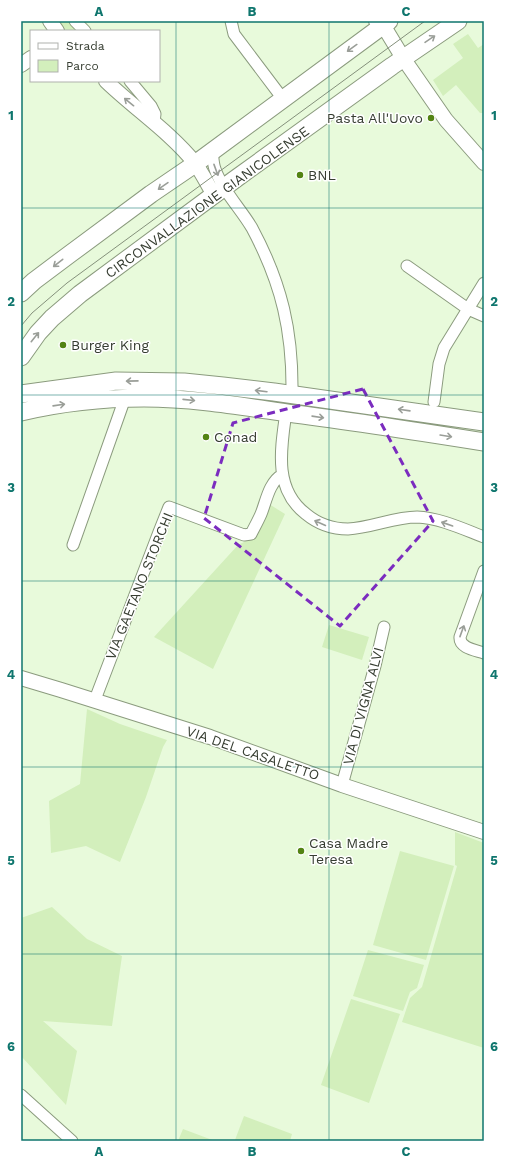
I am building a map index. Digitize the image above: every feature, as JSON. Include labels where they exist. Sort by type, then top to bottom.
[{"type":"main road","name":"CIRCONVALLAZIONE GIANICOLENSE","points":[[21,357],[38,333],[63,308],[80,294],[403,58],[458,21]]},
{"type":"main road","points":[[21,293],[70,254],[283,99],[383,22]]},
{"type":"main road","points":[[21,394],[116,381],[184,382],[210,384],[484,422]]},
{"type":"main road","points":[[21,412],[82,402],[125,398],[152,398],[208,402],[286,412],[484,442]]},
{"type":"street","points":[[50,21],[56,30]]},
{"type":"street","points":[[75,21],[84,30]]},
{"type":"street","points":[[231,21],[234,34],[283,99]]},
{"type":"street","points":[[383,22],[403,58],[446,120],[484,163]]},
{"type":"street","points":[[21,65],[30,59]]},
{"type":"street","points":[[107,82],[154,122],[195,164],[248,223],[267,260],[284,306],[289,335],[292,395]]},
{"type":"street","points":[[131,82],[151,106],[155,114],[154,122]]},
{"type":"street","points":[[212,151],[214,169],[220,191]]},
{"type":"street","points":[[407,266],[468,309],[484,316]]},
{"type":"street","points":[[434,402],[439,364],[444,348],[484,283]]},
{"type":"street","points":[[208,402],[210,384]]},
{"type":"street","points":[[73,545],[125,398]]},
{"type":"street","points":[[361,423],[363,405]]},
{"type":"street","points":[[286,412],[281,461],[282,475],[289,496],[297,506],[314,521],[334,528],[349,529],[408,518],[424,518],[441,522],[484,537]]},
{"type":"street","name":"VIA GAETANO STORCHI","points":[[96,697],[170,507],[244,535],[249,535],[251,534],[260,515],[272,486],[277,478],[282,475]]},
{"type":"street","points":[[484,572],[459,641],[462,645],[484,653]]},
{"type":"street","name":"VIA DI VIGNA ALVI","points":[[342,785],[384,627]]},
{"type":"street","name":"VIA DEL CASALETTO","points":[[21,678],[210,737],[342,785],[484,832]]},
{"type":"street","points":[[21,1095],[72,1141]]},
{"type":"highlighted area","points":[[363,389],[433,521],[340,626],[204,518],[233,423]]},
{"type":"green space","points":[[56,21],[70,21],[80,30],[63,30]]},
{"type":"green space","points":[[468,34],[478,48],[484,44],[483,113],[480,113],[456,85],[443,96],[433,80],[463,58],[453,44]]},
{"type":"green space","points":[[269,504],[285,514],[213,669],[154,637],[238,545],[250,539]]},
{"type":"green space","points":[[329,625],[369,637],[362,660],[322,647]]},
{"type":"green space","points":[[87,709],[120,724],[167,740],[163,747],[146,797],[120,862],[86,846],[51,853],[49,801],[80,784]]},
{"type":"green space","points":[[455,832],[484,843],[484,1048],[402,1022],[410,998],[422,987],[457,866],[455,865]]},
{"type":"green space","points":[[400,851],[454,866],[426,960],[373,945]]},
{"type":"green space","points":[[52,907],[87,939],[122,956],[112,1026],[43,1021],[77,1051],[66,1105],[21,1056],[21,918]]},
{"type":"green space","points":[[368,950],[424,965],[417,988],[410,992],[403,1011],[353,996]]},
{"type":"green space","points":[[351,999],[400,1014],[369,1103],[321,1085]]},
{"type":"green space","points":[[244,1116],[292,1134],[290,1141],[235,1140]]},
{"type":"green space","points":[[183,1129],[215,1141],[178,1141]]},
{"type":"tram line","points":[[21,326],[32,313],[67,283],[425,21]]},
{"type":"place","name":"Pasta All'Uovo","points":[[431,118]]},
{"type":"place","name":"BNL","points":[[300,175]]},
{"type":"place","name":"Burger King","points":[[63,345]]},
{"type":"place","name":"Conad","points":[[206,437]]},
{"type":"place","name":"Casa Madre Teresa","points":[[301,851]]}]
